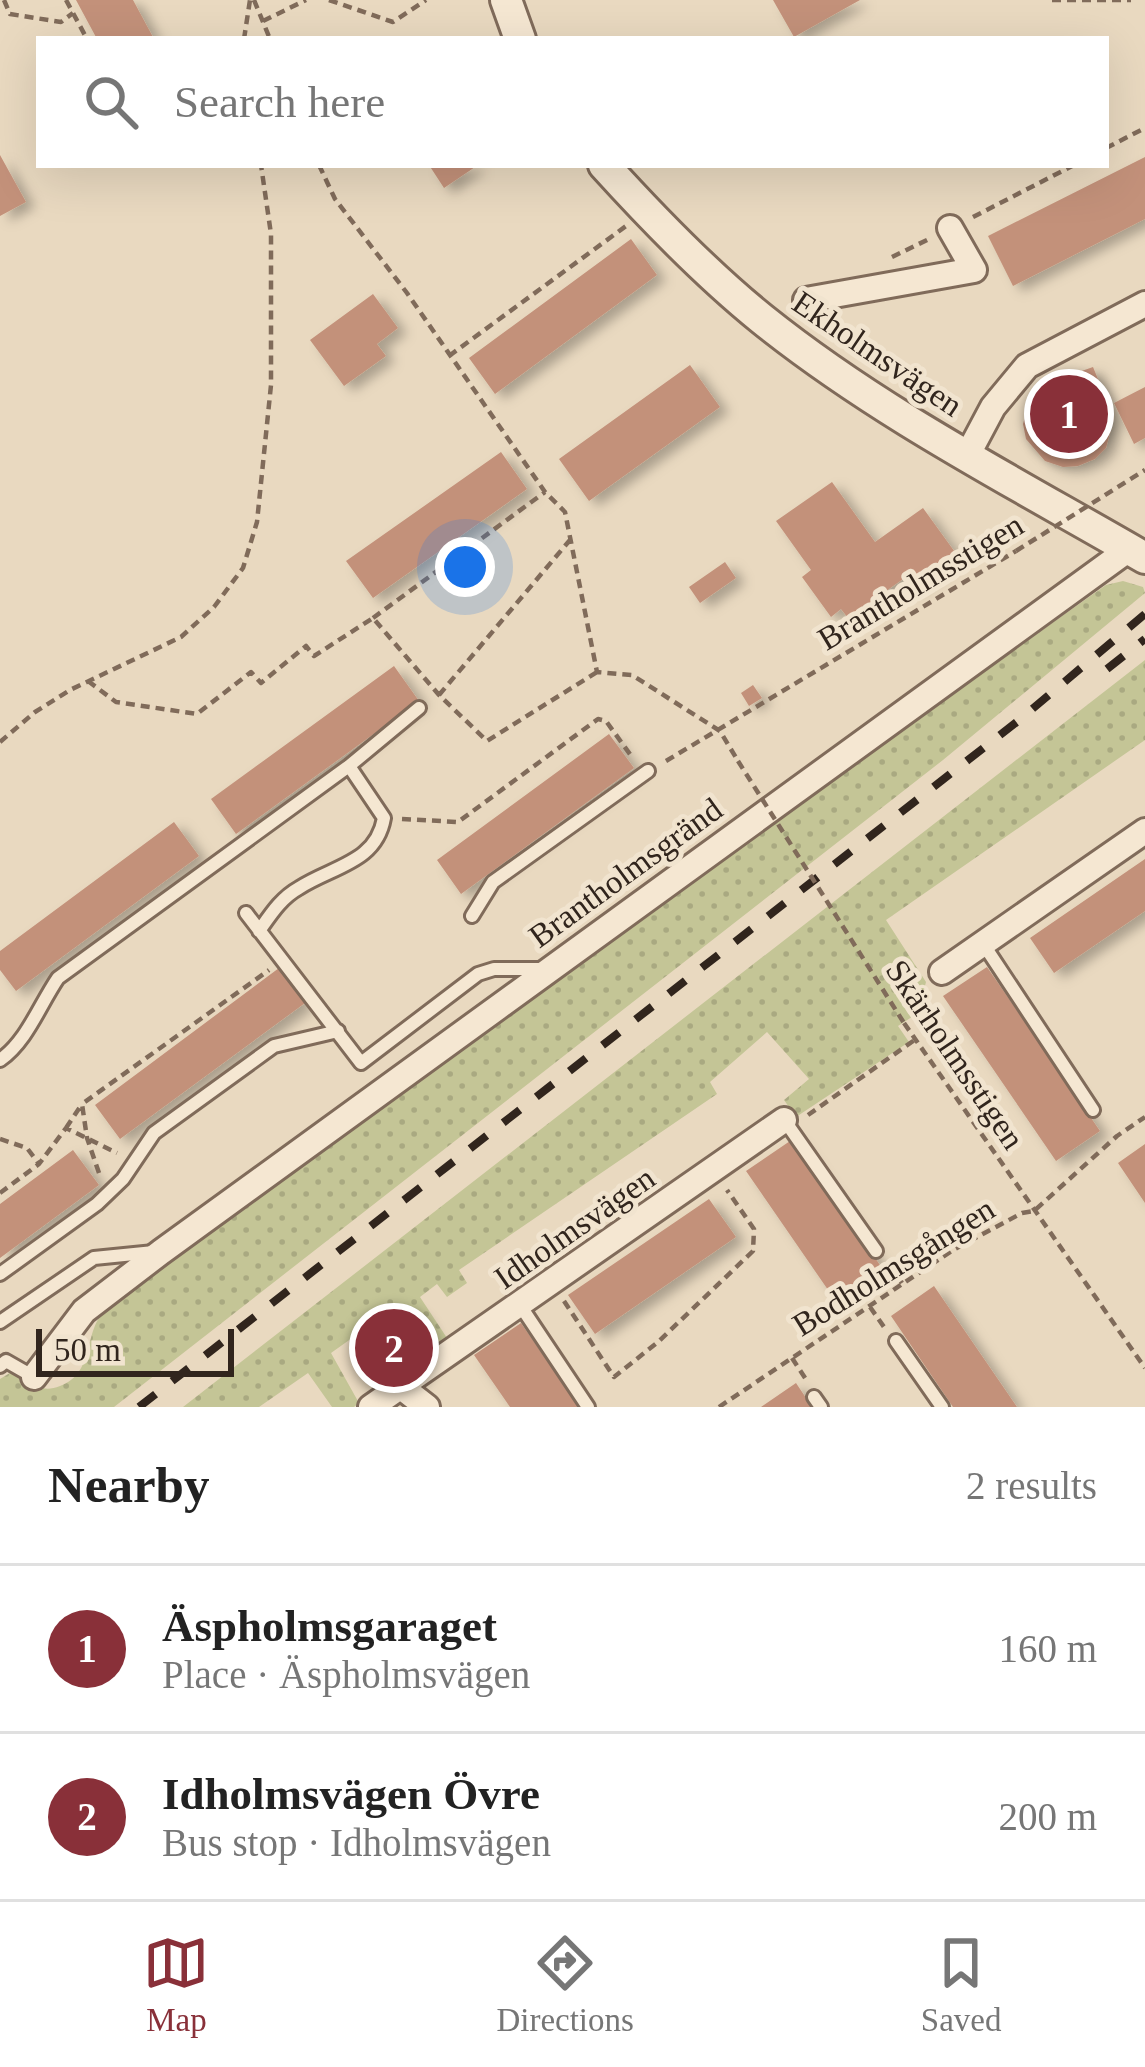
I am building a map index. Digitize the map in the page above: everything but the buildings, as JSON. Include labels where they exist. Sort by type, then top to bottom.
[{"type":"street","points":[[506,0],[519,36]]},
{"type":"street","name":"Ekholmsvägen","points":[[607,168],[653,219],[763,320],[886,406],[1137,553]]},
{"type":"street","points":[[806,300],[974,270],[950,228]]},
{"type":"street","points":[[968,454],[993,407],[1027,366],[1145,304]]},
{"type":"street","name":"Brantholmsgränd","points":[[34,1377],[84,1311],[161,1252],[547,970],[1137,553]]},
{"type":"street","points":[[942,972],[1145,832]]},
{"type":"street","name":"Idholmsvägen","points":[[371,1407],[787,1124]]},
{"type":"street","points":[[368,1342],[400,1386],[427,1407]]},
{"type":"lane","points":[[0,1060],[18,1047],[58,978],[349,766],[418,708]]},
{"type":"lane","points":[[259,931],[278,904],[298,888],[370,851],[381,834],[385,818],[349,766]]},
{"type":"lane","name":"Brantholmsgränd","points":[[472,916],[493,881],[648,771]]},
{"type":"lane","points":[[247,913],[361,1064],[478,974],[494,969],[547,970]]},
{"type":"lane","points":[[984,945],[1093,1110]]},
{"type":"lane","points":[[0,1274],[106,1195],[154,1133],[274,1046],[338,1031]]},
{"type":"lane","points":[[787,1124],[876,1250]]},
{"type":"lane","points":[[0,1322],[94,1258],[161,1252]]},
{"type":"lane","points":[[520,1305],[588,1407]]},
{"type":"lane","points":[[896,1341],[942,1407]]},
{"type":"lane","name":"Brantholmsgränd","points":[[0,1366],[6,1361],[34,1377]]},
{"type":"path","points":[[4,0],[10,14],[61,22],[73,14]]},
{"type":"path","points":[[66,0],[85,36]]},
{"type":"path","points":[[252,0],[268,36]]},
{"type":"path","points":[[245,36],[252,0]]},
{"type":"path","points":[[262,21],[306,0]]},
{"type":"path","points":[[329,0],[393,22],[426,0]]},
{"type":"path","points":[[1052,0],[1130,0]]},
{"type":"path","points":[[1109,146],[1145,128]]},
{"type":"path","points":[[0,742],[34,712],[181,637],[214,607],[243,568],[257,522],[271,385],[271,235],[261,168]]},
{"type":"path","points":[[320,168],[335,199],[407,293],[545,492],[565,512],[598,672]]},
{"type":"path","points":[[888,259],[1067,168]]},
{"type":"path","points":[[449,356],[626,226]]},
{"type":"path","name":"Brantholmsstigen","points":[[648,771],[1145,470]]},
{"type":"path","points":[[88,681],[116,702],[197,714],[251,673],[260,683],[306,646],[314,656],[545,492]]},
{"type":"path","points":[[418,708],[439,695],[570,540]]},
{"type":"path","points":[[373,618],[439,695],[487,741],[598,672],[632,675],[720,731]]},
{"type":"path","points":[[385,818],[458,822],[598,719],[606,722],[648,771]]},
{"type":"path","name":"Skärholmsstigen","points":[[720,731],[904,1023],[1145,1368]]},
{"type":"path","points":[[0,1193],[39,1164],[82,1104],[270,969]]},
{"type":"path","points":[[787,1124],[916,1039]]},
{"type":"path","points":[[82,1104],[87,1138],[106,1195]]},
{"type":"path","name":"Bodholmsgången","points":[[719,1407],[953,1250],[1034,1211],[1117,1136],[1145,1118]]},
{"type":"path","points":[[66,1128],[135,1161]]},
{"type":"path","points":[[0,1139],[27,1148],[39,1164]]},
{"type":"path","points":[[558,1292],[614,1377],[658,1342],[753,1251],[754,1229],[721,1180]]},
{"type":"path","points":[[869,1306],[896,1341]]},
{"type":"path","points":[[792,1358],[818,1402]]},
{"type":"green space","points":[[1123,581],[1143,587],[1145,593],[943,760],[114,1407],[0,1407],[0,1379],[18,1368],[41,1388],[71,1380],[84,1363],[104,1311],[854,764],[1106,585]]},
{"type":"green space","points":[[1145,660],[1145,740],[886,920],[926,982],[918,1013],[898,1026],[909,1042],[796,1117],[784,1100],[809,1079],[767,1032],[710,1082],[717,1094],[459,1270],[467,1283],[447,1297],[437,1284],[420,1297],[449,1341],[425,1358],[390,1311],[331,1353],[359,1403],[354,1407],[332,1407],[308,1373],[259,1407],[183,1407]]},
{"type":"railway","points":[[139,1407],[1018,721],[1145,614]]},
{"type":"railway","points":[[1107,669],[1145,639]]},
{"type":"place","name":"Äspholmsgaraget","points":[[1069,414]]},
{"type":"place","name":"Idholmsvägen Övre","points":[[394,1348]]}]
